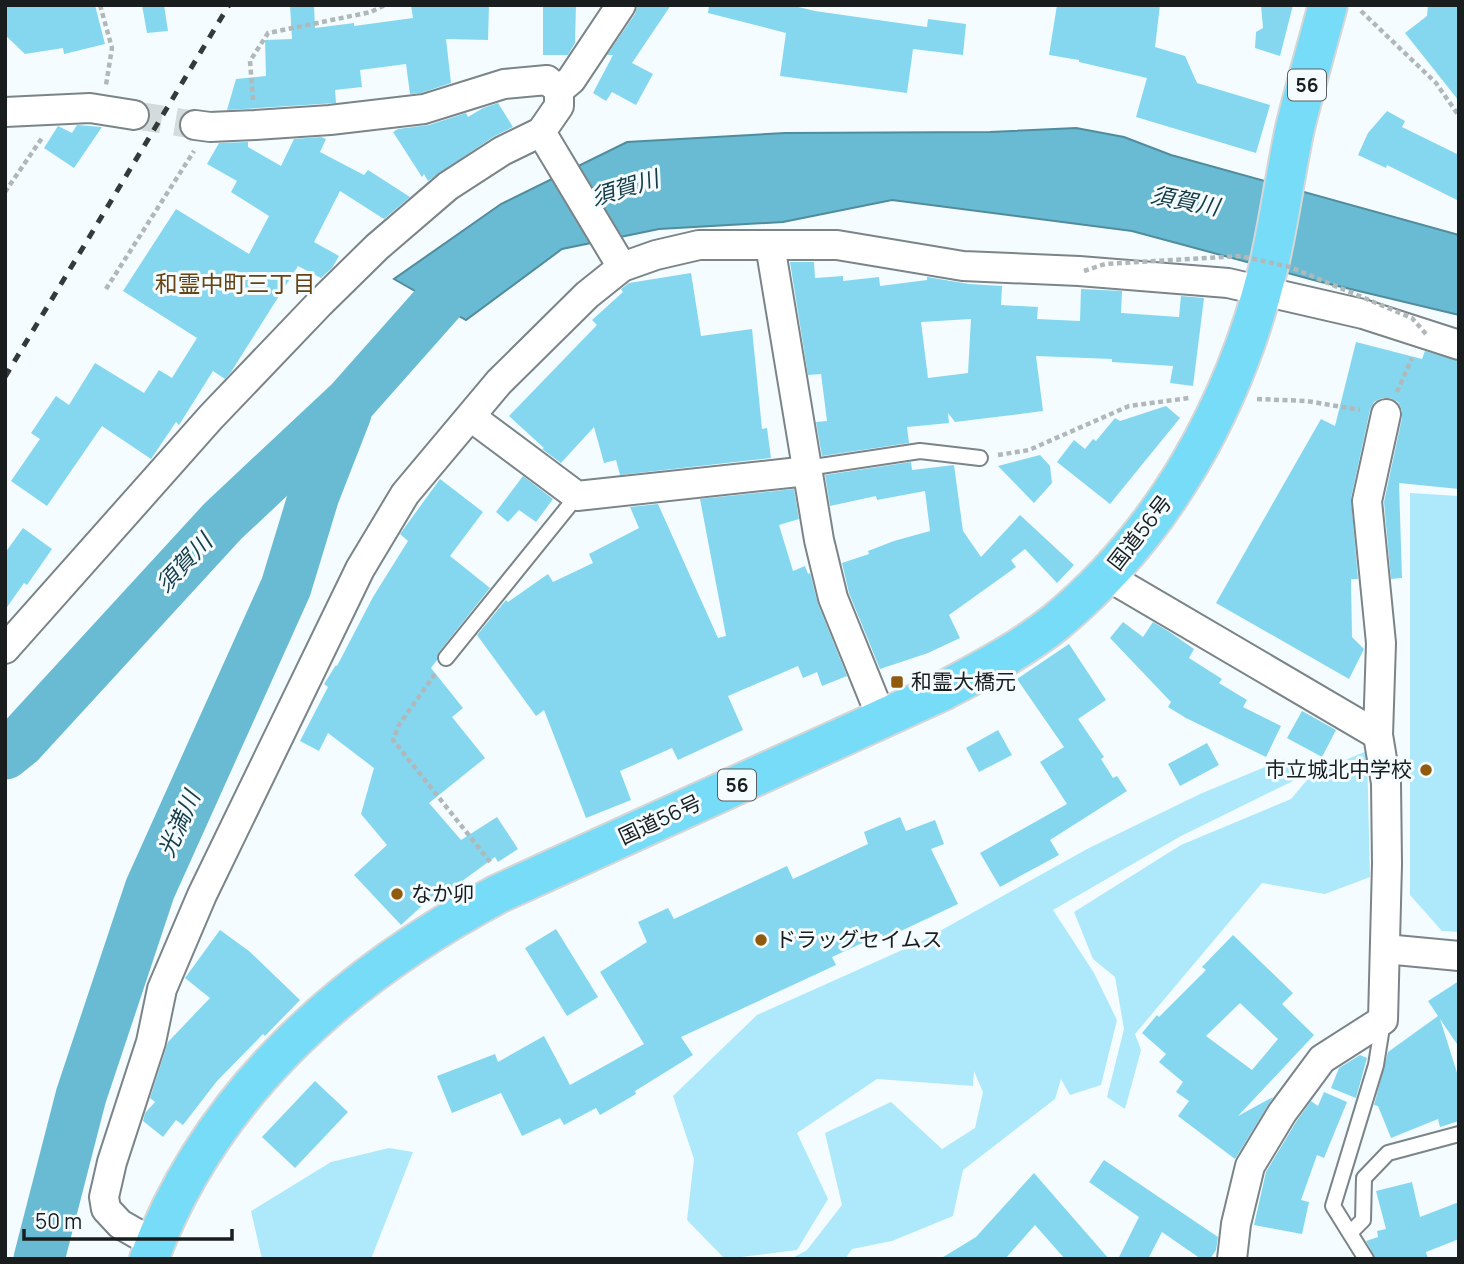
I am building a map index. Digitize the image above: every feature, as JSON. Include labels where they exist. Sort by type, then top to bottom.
[{"type":"highway","name":"56","points":[[1265,280],[1295,129],[1345,8]]},
{"type":"highway","name":"国道56号","points":[[152,1251],[189,1177],[245,1094],[317,1016],[389,961],[445,923],[511,888],[943,691],[999,661],[1055,622],[1107,576],[1162,508],[1200,449],[1225,397],[1265,280]]},
{"type":"street","points":[[559,90],[571,80],[621,5]]},
{"type":"street","points":[[202,126],[330,120],[424,109],[504,84],[547,80],[559,90]]},
{"type":"street","points":[[546,139],[559,106],[559,90]]},
{"type":"street","points":[[5,113],[90,108],[134,115]]},
{"type":"street","points":[[546,139],[617,260]]},
{"type":"street","points":[[5,649],[211,417],[368,256],[448,186],[502,151],[546,139]]},
{"type":"street","points":[[152,1251],[106,1209],[104,1197],[112,1162],[151,1042],[162,989],[202,895],[360,569],[405,494],[509,372],[587,295],[617,260],[656,255],[699,244],[837,245],[963,266],[1084,271],[1228,283],[1265,280],[1459,345]]},
{"type":"street","points":[[770,245],[820,540],[833,598],[882,719]]},
{"type":"street","points":[[1232,1259],[1236,1224],[1250,1166],[1282,1113],[1322,1059],[1383,1020],[1386,783],[1378,735],[1381,643],[1367,501],[1385,414]]},
{"type":"street","points":[[471,416],[577,496],[808,469]]},
{"type":"street","points":[[1107,576],[1378,735]]},
{"type":"street","points":[[1385,949],[1459,956]]},
{"type":"lane","points":[[808,469],[920,451],[980,458]]},
{"type":"lane","points":[[446,658],[577,496]]},
{"type":"lane","points":[[1366,1259],[1333,1206],[1376,1065],[1383,1020]]},
{"type":"lane","points":[[1350,1233],[1363,1220],[1364,1178],[1388,1153],[1459,1134]]},
{"type":"path","points":[[100,5],[112,48],[102,110]]},
{"type":"path","points":[[255,125],[250,61],[268,33],[371,12],[386,5]]},
{"type":"path","points":[[1345,8],[1436,83],[1459,116]]},
{"type":"path","points":[[5,192],[60,110]]},
{"type":"path","points":[[106,289],[202,126]]},
{"type":"path","points":[[1084,271],[1105,264],[1241,257],[1290,267],[1412,318],[1426,334]]},
{"type":"path","points":[[446,658],[399,724],[393,740],[511,888]]},
{"type":"shaded area","name":"市立城北中学校","points":[[1410,493],[1459,496],[1459,932],[1442,931],[1410,895]]},
{"type":"shaded area","points":[[1367,751],[1370,877],[1325,894],[1262,883],[1135,1034],[1141,1050],[1125,1109],[1107,1097],[1124,1029],[1115,977],[1093,959],[1074,912],[1181,845],[1291,799],[1313,773]]},
{"type":"shaded area","points":[[1284,759],[1295,780],[1181,836],[1053,910],[1094,973],[1117,1020],[1101,1085],[1070,1095],[1061,1079],[1055,1099],[963,1170],[953,1216],[892,1241],[852,1249],[845,1259],[791,1259],[807,1250],[842,1205],[825,1133],[891,1102],[942,1149],[975,1128],[983,1092],[974,1071],[973,1086],[877,1079],[797,1133],[828,1199],[797,1250],[725,1259],[687,1220],[694,1159],[673,1096],[757,1015],[920,942],[1089,848],[1200,794]]},
{"type":"shaded area","points":[[389,1148],[413,1152],[371,1259],[262,1259],[251,1211],[331,1162]]},
{"type":"water","points":[[1076,128],[1124,137],[1171,155],[1459,235],[1459,315],[1321,282],[1132,231],[892,200],[783,222],[659,229],[562,249],[466,320],[394,279],[501,204],[627,142],[785,133],[990,132]]},
{"type":"building","points":[[5,5],[95,5],[105,44],[64,54],[63,48],[25,54],[5,35]]},
{"type":"building","points":[[142,5],[164,5],[168,31],[147,33]]},
{"type":"building","points":[[290,5],[314,5],[315,28],[413,18],[411,5],[489,5],[488,40],[446,39],[451,83],[421,93],[410,94],[406,64],[360,70],[362,87],[335,90],[336,103],[227,110],[236,79],[266,76],[265,40],[292,39]]},
{"type":"building","points":[[543,5],[576,5],[575,43],[568,55],[543,55]]},
{"type":"building","points":[[638,5],[671,5],[632,63],[653,74],[636,105],[612,92],[606,101],[593,93],[613,55],[607,55],[635,14]]},
{"type":"building","points":[[709,5],[790,5],[927,27],[928,19],[966,24],[963,55],[913,49],[907,93],[780,76],[786,33],[708,13]]},
{"type":"building","points":[[1057,5],[1160,5],[1155,47],[1185,56],[1197,83],[1270,105],[1256,153],[1136,117],[1147,78],[1049,55]]},
{"type":"building","points":[[1261,5],[1293,5],[1280,56],[1255,48],[1256,32],[1263,28]]},
{"type":"building","points":[[1428,5],[1459,5],[1459,101],[1405,33],[1427,16]]},
{"type":"building","points":[[498,103],[513,127],[493,137],[428,181],[424,174],[422,177],[393,132],[429,125],[466,113],[468,117]]},
{"type":"building","points":[[1387,111],[1405,121],[1402,127],[1459,155],[1459,201],[1387,165],[1386,168],[1358,155],[1368,133]]},
{"type":"building","points":[[77,125],[102,127],[74,168],[44,148],[58,126],[72,133]]},
{"type":"building","points":[[294,139],[326,139],[320,152],[364,175],[368,170],[410,197],[384,219],[340,191],[314,242],[339,256],[332,268],[321,278],[298,266],[231,372],[225,379],[213,371],[179,425],[176,422],[151,459],[102,426],[47,506],[11,481],[40,439],[31,433],[56,396],[69,405],[95,363],[144,393],[159,370],[172,378],[197,338],[123,291],[176,209],[249,254],[269,216],[231,192],[237,181],[207,164],[219,143],[248,142],[248,147],[281,166]]},
{"type":"building","points":[[790,262],[814,262],[815,278],[843,276],[843,281],[879,277],[880,286],[927,280],[927,277],[1002,286],[1001,305],[1038,307],[1037,319],[1080,321],[1081,289],[1122,291],[1121,313],[1179,317],[1181,296],[1204,298],[1193,386],[1170,383],[1173,366],[1112,362],[1112,359],[1036,356],[1043,411],[955,422],[948,413],[949,423],[907,427],[909,443],[822,456],[816,422],[827,421],[821,374],[808,375]],"holes":[[[971,319],[968,373],[928,378],[921,322]]]},
{"type":"building","points":[[691,273],[701,336],[752,329],[762,429],[767,428],[771,458],[620,475],[616,460],[604,463],[594,427],[561,463],[542,449],[544,448],[509,416],[597,325],[592,320],[623,292],[621,289],[629,283]]},
{"type":"building","points":[[1356,342],[1422,359],[1425,351],[1459,361],[1459,489],[1399,483],[1402,578],[1391,579],[1384,502],[1402,410],[1398,402],[1390,398],[1374,402],[1351,498],[1358,579],[1351,579],[1352,637],[1364,649],[1349,679],[1216,603],[1321,419],[1335,426]]},
{"type":"building","points":[[1166,406],[1180,418],[1110,504],[1057,462],[1074,440],[1085,449],[1093,439],[1096,441],[1115,418],[1120,421]]},
{"type":"building","points":[[1040,455],[1050,466],[1052,483],[1034,503],[998,466]]},
{"type":"building","points":[[911,462],[912,470],[954,465],[963,531],[981,557],[1020,515],[1074,565],[1057,583],[1025,549],[1011,560],[1016,567],[949,615],[960,638],[928,653],[880,669],[849,593],[842,563],[869,554],[868,551],[894,541],[930,531],[925,491],[877,500],[876,496],[830,506],[825,475]]},
{"type":"building","points":[[523,476],[553,499],[536,522],[519,510],[508,522],[496,512]]},
{"type":"building","points":[[440,479],[483,512],[450,556],[490,588],[439,652],[431,668],[463,708],[452,717],[485,758],[429,803],[461,840],[497,817],[518,849],[498,862],[495,857],[439,898],[436,893],[401,925],[354,875],[387,845],[361,814],[374,768],[328,733],[319,751],[300,741],[328,687],[324,684],[408,541],[400,534]]},
{"type":"building","points":[[794,489],[799,519],[779,525],[793,571],[805,566],[808,574],[810,573],[818,604],[847,676],[822,686],[817,672],[803,678],[798,666],[728,696],[743,730],[678,760],[672,748],[620,771],[631,800],[586,818],[544,710],[536,716],[477,635],[506,600],[508,602],[548,574],[553,582],[593,563],[589,554],[639,528],[630,507],[658,504],[718,638],[726,636],[700,499]]},
{"type":"building","points":[[23,528],[52,549],[27,585],[24,583],[5,610],[5,553]]},
{"type":"building","points":[[1123,622],[1143,637],[1153,622],[1168,631],[1194,649],[1189,658],[1222,679],[1219,683],[1247,700],[1243,707],[1281,726],[1266,757],[1168,707],[1171,702],[1110,638]]},
{"type":"building","points":[[1069,644],[1106,700],[1078,719],[1104,757],[1101,759],[1113,778],[1117,776],[1127,791],[1050,840],[1059,855],[1000,887],[980,853],[1067,804],[1040,762],[1064,747],[1017,679]]},
{"type":"building","points":[[1302,711],[1336,730],[1322,757],[1287,738]]},
{"type":"building","points":[[998,730],[1012,755],[979,772],[966,748]]},
{"type":"building","points":[[1207,743],[1219,765],[1180,786],[1168,764]]},
{"type":"building","points":[[900,817],[906,831],[935,820],[944,844],[931,849],[958,904],[884,939],[882,934],[832,957],[836,965],[681,1037],[693,1055],[600,1115],[596,1108],[564,1125],[560,1118],[522,1136],[501,1093],[452,1113],[437,1076],[495,1054],[498,1062],[544,1036],[570,1085],[644,1044],[600,972],[647,942],[638,922],[668,908],[674,919],[787,866],[793,879],[868,844],[864,832]]},
{"type":"building","points":[[556,929],[598,997],[567,1016],[525,948]]},
{"type":"building","points":[[220,930],[249,951],[300,1000],[217,1081],[183,1125],[176,1120],[163,1137],[143,1121],[145,1113],[155,1102],[150,1098],[168,1042],[210,998],[185,978]]},
{"type":"building","points":[[1233,935],[1293,993],[1282,1004],[1314,1035],[1238,1116],[1273,1097],[1235,1159],[1178,1116],[1189,1101],[1176,1092],[1183,1082],[1159,1062],[1166,1054],[1142,1033],[1157,1015],[1159,1017],[1206,970],[1202,967]],"holes":[[[1240,1003],[1278,1039],[1252,1070],[1206,1036]]]},
{"type":"building","points":[[1459,981],[1459,1047],[1440,1019],[1459,1079],[1459,1121],[1440,1127],[1438,1119],[1391,1138],[1378,1106],[1374,1105],[1388,1052],[1438,1016],[1428,1001]]},
{"type":"building","points":[[1360,1055],[1367,1058],[1356,1098],[1331,1088],[1339,1068]]},
{"type":"building","points":[[315,1081],[348,1112],[295,1168],[262,1137]]},
{"type":"building","points":[[1324,1092],[1347,1102],[1324,1158],[1317,1155],[1301,1200],[1309,1202],[1302,1234],[1254,1225],[1266,1172],[1311,1101],[1318,1106]]},
{"type":"building","points":[[1104,1160],[1218,1237],[1216,1250],[1210,1259],[1201,1259],[1162,1232],[1148,1259],[1118,1259],[1139,1217],[1089,1182]]},
{"type":"building","points":[[1034,1173],[1109,1259],[1065,1259],[1035,1225],[1005,1259],[940,1259],[976,1237]]},
{"type":"building","points":[[1412,1182],[1420,1217],[1459,1202],[1459,1239],[1426,1252],[1428,1259],[1376,1259],[1366,1241],[1378,1237],[1377,1231],[1386,1229],[1376,1191]]},
{"type":"waterway","name":"須賀川","points":[[5,754],[20,742],[223,521],[351,401],[476,260],[484,255]]},
{"type":"waterway","name":"光満川","points":[[39,1259],[81,1096],[150,889],[286,587],[314,495],[346,413]]},
{"type":"tunnel","points":[[134,115],[195,125]]},
{"type":"railway","points":[[5,377],[229,5]]},
{"type":"place","name":"和霊大橋元","points":[[897,682]]},
{"type":"place","name":"市立城北中学校","points":[[1426,770]]},
{"type":"place","name":"なか卯","points":[[397,894]]},
{"type":"place","name":"ドラッグセイムス","points":[[761,940]]},
{"type":"district","name":"和霊中町三丁目","points":[[235,284]]}]
